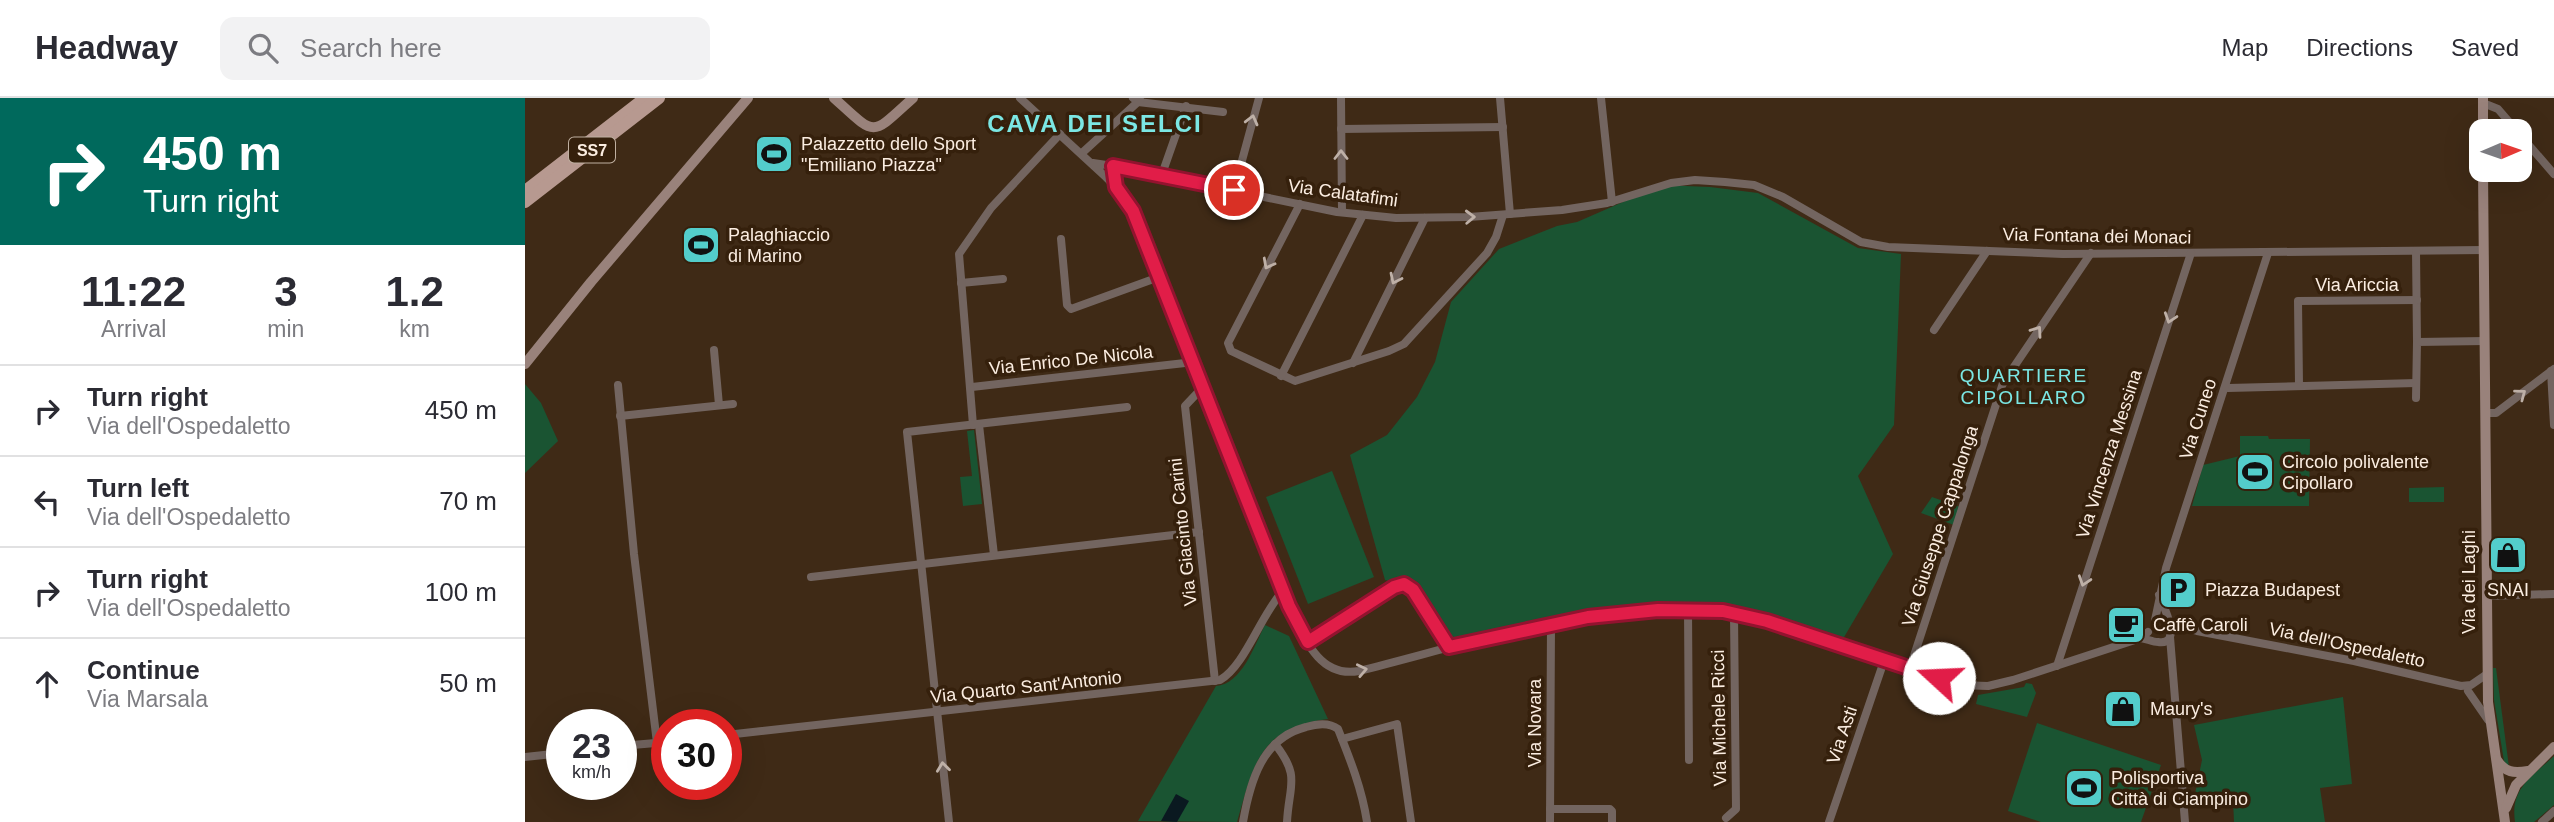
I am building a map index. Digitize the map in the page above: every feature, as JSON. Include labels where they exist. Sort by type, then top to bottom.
[{"type":"main road","name":"SS7","points":[[525,191],[645,98]]},
{"type":"main road","name":"SS7","points":[[525,202],[659,98]]},
{"type":"main road","points":[[525,363],[748,98]]},
{"type":"main road","points":[[834,98],[863,125],[872,128],[882,126],[913,98]]},
{"type":"main road","points":[[2483,101],[2483,119]]},
{"type":"main road","name":"Via dei Laghi","points":[[2483,182],[2487,674],[2491,725],[2505,818]]},
{"type":"main road","points":[[2505,818],[2509,796],[2516,785],[2554,747]]},
{"type":"main road","points":[[2495,755],[2502,767],[2511,772]]},
{"type":"main road","points":[[2516,785],[2507,788],[2500,783],[2504,776],[2511,772],[2528,771]]},
{"type":"street","points":[[1020,98],[1082,153],[1138,99],[1223,112]]},
{"type":"street","points":[[1234,190],[1259,98]]},
{"type":"street","points":[[1341,98],[1342,212]]},
{"type":"street","points":[[1300,204],[1227,343],[1231,351],[1290,380],[1302,381],[1392,350],[1409,338],[1490,249],[1506,214],[1500,98]]},
{"type":"street","points":[[1601,98],[1612,202]]},
{"type":"street","points":[[2483,101],[2498,109],[2507,119]]},
{"type":"street","points":[[1161,177],[1186,106]]},
{"type":"street","points":[[1341,129],[1503,127]]},
{"type":"street","name":"Via Enrico De Nicola","points":[[1060,134],[991,208],[962,247],[958,258],[972,387],[1193,362]]},
{"type":"street","points":[[2532,148],[2554,174]]},
{"type":"street","name":"Via Calatafimi","points":[[1082,153],[1093,163],[1112,173],[1161,177],[1342,212],[1425,218],[1562,210],[1612,202],[1671,183],[1695,180],[1725,182]]},
{"type":"street","points":[[1112,173],[1116,187],[1131,206],[1283,591],[1308,642],[1328,667],[1347,673],[1551,623],[1636,611],[1688,609],[1767,621],[1960,685],[1975,687],[2013,680],[2145,635],[2155,620],[2169,622]]},
{"type":"street","name":"Via Fontana dei Monaci","points":[[1725,182],[1754,185],[1783,197],[1861,242],[1888,247],[2091,253],[2484,250]]},
{"type":"street","points":[[1281,376],[1363,215]]},
{"type":"street","points":[[1353,363],[1425,218]]},
{"type":"street","points":[[1061,239],[1067,305],[1071,309],[1159,277]]},
{"type":"street","points":[[1934,330],[1987,251]]},
{"type":"street","name":"Via Ariccia","points":[[2416,251],[2417,342]]},
{"type":"street","name":"Via Giuseppe Cappalonga","points":[[1910,668],[2003,383],[2091,253]]},
{"type":"street","name":"Via Vincenza Messina","points":[[2057,666],[2191,253]]},
{"type":"street","name":"Via Cuneo","points":[[2155,620],[2158,595],[2267,253]]},
{"type":"street","points":[[961,283],[1003,279]]},
{"type":"street","name":"Via Ariccia","points":[[2299,385],[2298,301],[2417,300]]},
{"type":"street","points":[[2416,398],[2417,342],[2485,341]]},
{"type":"street","points":[[714,350],[719,405]]},
{"type":"street","points":[[2485,413],[2496,412],[2552,370]]},
{"type":"street","points":[[2552,370],[2554,425]]},
{"type":"street","points":[[2228,388],[2416,383]]},
{"type":"street","points":[[618,385],[653,709]]},
{"type":"street","points":[[972,387],[970,390],[994,555]]},
{"type":"street","name":"Via Giacinto Carini","points":[[1203,387],[1185,405],[1215,681]]},
{"type":"street","points":[[620,416],[733,404]]},
{"type":"street","points":[[950,822],[907,432],[1127,407]]},
{"type":"street","points":[[811,577],[1199,532]]},
{"type":"street","points":[[1308,642],[1394,587],[1404,584],[1413,590],[1449,647]]},
{"type":"street","points":[[1215,681],[1225,677],[1234,667],[1283,591]]},
{"type":"street","points":[[2487,596],[2554,594]]},
{"type":"street","points":[[2158,595],[2169,622],[2171,635],[2185,822]]},
{"type":"street","points":[[1688,609],[1689,760]]},
{"type":"street","name":"Via Michele Ricci","points":[[1726,818],[1736,809],[1734,614]]},
{"type":"street","name":"Via dell'Ospedaletto","points":[[2169,622],[2197,631],[2354,661],[2467,687],[2479,696],[2488,692]]},
{"type":"street","name":"Via Novara","points":[[1550,822],[1551,623]]},
{"type":"street","name":"Via dell'Ospedaletto","points":[[2171,635],[2197,631]]},
{"type":"street","points":[[2145,635],[2172,661]]},
{"type":"street","points":[[2155,642],[2165,642],[2171,635]]},
{"type":"street","name":"Via Asti","points":[[1829,822],[1885,658]]},
{"type":"street","points":[[2487,674],[2467,687],[2491,725]]},
{"type":"street","name":"Via Quarto Sant'Antonio","points":[[742,733],[1215,681]]},
{"type":"street","points":[[1342,739],[1397,724],[1411,822]]},
{"type":"street","points":[[1243,822],[1248,794],[1259,762],[1275,744],[1302,727],[1313,725],[1332,725],[1338,729],[1357,779],[1367,822]]},
{"type":"street","points":[[1275,744],[1288,760],[1293,776],[1287,822]]},
{"type":"street","points":[[525,757],[546,755]]},
{"type":"street","points":[[1550,810],[1609,809],[1612,811],[1612,822]]},
{"type":"street","points":[[2542,822],[2554,811]]},
{"type":"green space","points":[[1662,185],[1758,193],[1858,248],[1901,254],[1894,425],[1858,476],[1893,554],[1840,644],[1744,615],[1660,610],[1554,624],[1449,647],[1423,591],[1385,580],[1350,455],[1387,435],[1417,397],[1435,362],[1451,302],[1499,249],[1557,226],[1577,222]]},
{"type":"green space","points":[[525,384],[541,403],[558,441],[525,473]]},
{"type":"green space","points":[[974,430],[982,504],[963,506],[960,477],[972,476],[967,431]]},
{"type":"green space","name":"Circolo polivalente Cipollaro","points":[[2240,436],[2310,439],[2309,506],[2192,506],[2203,465],[2240,456]]},
{"type":"green space","points":[[1332,471],[1374,577],[1308,604],[1266,497]]},
{"type":"green space","points":[[2444,487],[2444,502],[2409,502],[2409,488]]},
{"type":"green space","points":[[1932,497],[1960,507],[1954,525],[1921,513]]},
{"type":"green space","points":[[1265,625],[1289,636],[1328,719],[1305,724],[1273,740],[1255,766],[1237,822],[1138,821],[1216,686],[1233,679],[1240,671]]},
{"type":"green space","points":[[2493,668],[2496,668],[2509,767],[2504,761],[2494,700]]},
{"type":"green space","points":[[2026,683],[2032,684],[2036,693],[2027,717],[1976,704],[1978,695],[2024,687]]},
{"type":"green space","points":[[2343,697],[2352,784],[2320,788],[2325,822],[2234,822],[2233,800],[2196,802],[2195,794],[2202,760],[2194,725]]},
{"type":"green space","name":"Polisportiva Città di Ciampino","points":[[2037,723],[2161,765],[2141,822],[2041,822],[2008,811]]},
{"type":"green space","points":[[2554,756],[2554,805],[2534,822],[2515,822],[2514,810],[2519,792]]},
{"type":"shaded area","points":[[1176,794],[1189,801],[1177,822],[1161,821]]},
{"type":"place","name":"Palazzetto dello Sport \"Emiliano Piazza\"","points":[[774,154]]},
{"type":"place","name":"Palaghiaccio di Marino","points":[[701,245]]},
{"type":"place","name":"Circolo polivalente Cipollaro","points":[[2255,472]]},
{"type":"place","name":"SNAI","points":[[2508,555]]},
{"type":"place","name":"Piazza Budapest","points":[[2178,590]]},
{"type":"place","name":"Caffè Caroli","points":[[2126,625]]},
{"type":"place","name":"Maury's","points":[[2123,709]]},
{"type":"place","name":"Polisportiva Città di Ciampino","points":[[2084,788]]},
{"type":"district","name":"CAVA DEI SELCI","points":[[1095,123]]},
{"type":"district","name":"QUARTIERE CIPOLLARO","points":[[2024,386]]},
{"type":"route","points":[[1234,190],[1113,166],[1116,187],[1133,211],[1289,606],[1308,642],[1394,587],[1404,584],[1413,590],[1449,647],[1588,617],[1680,609],[1723,611],[1767,621],[1939,678]]}]
